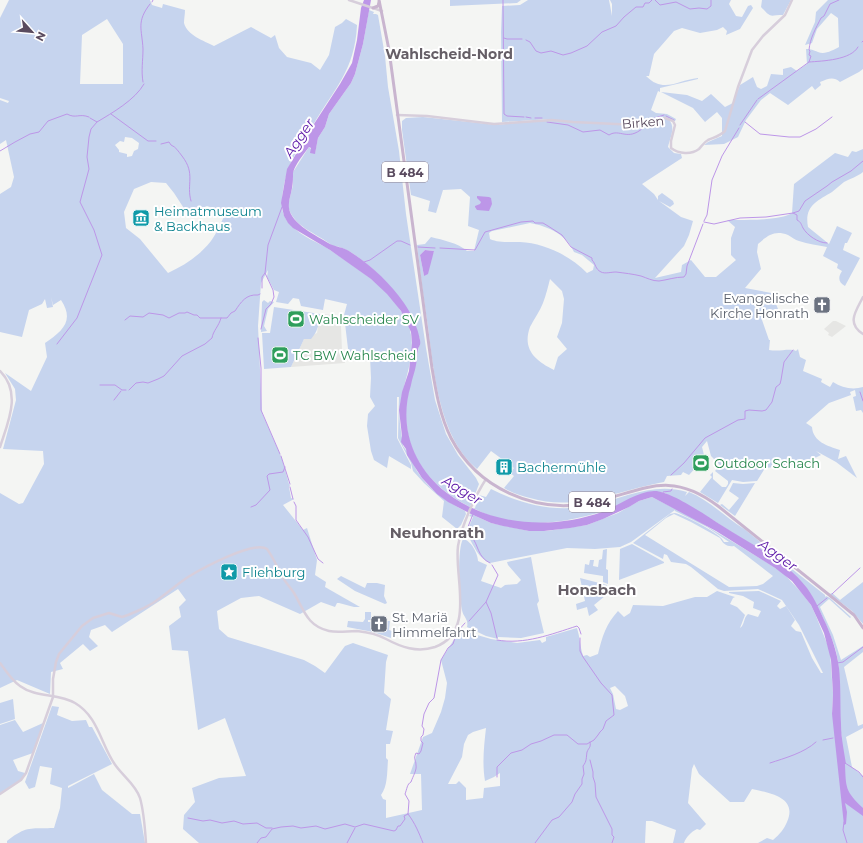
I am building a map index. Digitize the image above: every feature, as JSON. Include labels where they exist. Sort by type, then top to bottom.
[{"type":"main road","points":[[373,8],[378,6],[379,0]]},
{"type":"main road","name":"B 484","points":[[379,0],[389,50],[426,329],[437,397],[448,431],[457,448],[469,465],[499,488],[522,498],[556,505],[590,503],[659,484],[676,485],[690,489],[710,500],[828,593],[854,615],[863,628]]},
{"type":"street","points":[[349,0],[382,11]]},
{"type":"street","name":"Birken","points":[[398,115],[427,116],[494,124],[547,120],[637,125],[665,118],[673,121],[675,125],[671,148],[681,152],[690,153],[699,149],[708,140],[721,135],[725,130],[752,50],[763,36],[785,15],[792,0]]},
{"type":"street","points":[[863,297],[856,312],[854,321],[856,329],[863,334]]},
{"type":"street","points":[[0,371],[9,384],[12,399],[10,416],[0,447]]},
{"type":"street","points":[[0,794],[24,778],[54,697],[53,679],[59,654],[82,626],[93,618],[109,613],[119,617],[126,616],[152,603],[187,577],[210,564],[239,552],[259,546],[264,547],[269,551],[281,575],[295,594],[305,615],[312,623],[320,628],[336,632],[356,631],[370,633],[400,646],[410,648],[427,648],[438,646],[452,635],[459,621],[458,555],[461,534],[473,503],[486,479]]},
{"type":"street","points":[[0,663],[20,686],[33,692],[73,702],[89,714],[112,760],[135,787],[139,794],[143,811],[146,843]]},
{"type":"shaded area","points":[[9,0],[150,0],[152,5],[162,8],[163,4],[185,10],[184,23],[189,31],[196,37],[214,46],[251,27],[271,38],[275,35],[279,48],[287,57],[311,63],[320,70],[329,55],[335,27],[346,19],[357,25],[352,55],[348,67],[313,125],[308,137],[295,154],[292,161],[286,176],[282,208],[284,216],[296,230],[330,250],[370,278],[387,293],[401,311],[408,324],[412,345],[400,412],[403,446],[417,471],[427,484],[445,499],[465,511],[466,514],[461,525],[457,529],[442,517],[444,501],[413,471],[411,463],[398,438],[399,397],[397,397],[397,438],[411,465],[411,469],[389,456],[387,468],[374,460],[367,426],[368,414],[375,406],[370,397],[370,356],[349,357],[344,315],[347,304],[325,299],[323,310],[301,306],[299,299],[293,298],[288,304],[276,302],[279,292],[274,290],[267,277],[268,270],[261,283],[258,326],[262,413],[282,459],[290,485],[291,498],[294,499],[283,505],[303,530],[307,528],[317,560],[315,575],[326,582],[325,587],[360,607],[337,603],[335,607],[321,602],[300,614],[259,596],[241,598],[217,611],[219,629],[228,637],[304,660],[325,673],[345,646],[353,643],[388,655],[386,662],[384,693],[391,699],[386,730],[393,731],[390,744],[386,744],[386,758],[388,760],[387,778],[381,795],[383,799],[386,800],[386,818],[422,810],[421,774],[410,774],[423,737],[432,733],[441,712],[447,683],[441,660],[460,630],[491,639],[517,643],[540,640],[542,643],[546,641],[546,637],[577,628],[583,656],[587,655],[590,657],[598,654],[605,631],[610,621],[618,611],[624,617],[630,613],[633,605],[663,606],[695,597],[707,597],[717,591],[735,597],[730,604],[737,607],[745,615],[740,628],[748,614],[758,617],[761,611],[753,608],[754,602],[743,596],[729,592],[759,591],[781,601],[777,606],[780,609],[786,606],[795,620],[791,626],[796,631],[801,632],[812,658],[821,673],[823,673],[799,625],[782,600],[758,589],[724,591],[718,589],[686,564],[671,562],[667,555],[664,554],[663,559],[633,543],[670,514],[675,513],[694,521],[717,534],[724,542],[729,542],[707,527],[675,510],[631,542],[620,547],[595,549],[567,548],[490,563],[479,555],[468,536],[468,529],[473,517],[469,516],[471,514],[491,523],[529,531],[547,531],[587,525],[618,513],[639,501],[652,497],[695,519],[766,562],[784,574],[801,592],[811,605],[816,616],[830,651],[833,694],[832,714],[842,739],[840,728],[839,672],[836,651],[816,604],[808,591],[790,571],[768,555],[722,526],[663,492],[592,515],[544,523],[520,522],[496,518],[473,508],[475,508],[479,495],[486,497],[491,489],[503,495],[528,503],[553,508],[566,508],[592,505],[639,492],[675,489],[687,492],[685,496],[689,492],[696,495],[744,529],[709,500],[781,559],[773,554],[825,595],[825,597],[830,598],[851,617],[850,618],[829,599],[820,607],[833,635],[841,660],[863,646],[863,652],[844,667],[858,726],[863,724],[863,728],[846,737],[852,767],[863,776],[863,843],[758,843],[767,838],[773,840],[780,834],[787,822],[789,814],[789,807],[786,802],[767,792],[752,789],[744,802],[730,802],[699,774],[694,764],[692,769],[688,803],[706,824],[700,830],[697,829],[691,833],[684,843],[673,843],[676,830],[652,821],[646,821],[645,843],[199,843],[183,829],[184,815],[195,802],[192,788],[219,778],[246,776],[225,718],[198,730],[188,651],[172,650],[169,626],[181,617],[179,607],[186,600],[178,589],[112,632],[105,625],[91,630],[89,637],[98,646],[90,651],[83,644],[60,663],[63,669],[51,672],[50,694],[17,680],[0,688],[0,493],[19,504],[23,503],[44,464],[43,451],[3,449],[16,400],[15,389],[5,373],[31,391],[47,357],[45,343],[57,334],[65,325],[67,314],[61,300],[53,305],[51,297],[53,307],[47,308],[45,299],[42,304],[29,310],[22,337],[0,332],[0,194],[11,187],[14,177],[6,140],[0,144],[0,100],[8,103],[9,101],[0,98],[0,18]],"holes":[[[107,19],[123,44],[123,84],[80,84],[82,35]],[[125,137],[132,138],[139,143],[138,149],[134,151],[132,156],[127,157],[127,154],[119,152],[115,145],[120,141],[124,142]],[[151,182],[166,183],[187,213],[207,206],[226,213],[215,235],[202,251],[191,260],[168,273],[140,239],[126,228],[124,212],[134,189]],[[674,514],[691,522],[720,538],[726,545],[734,546],[773,576],[763,584],[757,586],[729,587],[645,535],[666,518]],[[615,686],[625,696],[628,706],[620,710],[616,709],[613,694],[610,688]],[[486,728],[483,761],[485,781],[500,773],[500,786],[484,788],[483,798],[466,800],[466,788],[459,781],[456,784],[448,784],[462,757],[464,744],[468,735]]]},
{"type":"shaded area","points":[[364,0],[371,0],[363,44],[355,74],[351,83],[329,114],[325,127],[318,138],[315,154],[310,153],[311,148],[309,147],[296,166],[293,173],[293,184],[289,200],[289,208],[294,219],[305,229],[330,244],[349,251],[372,268],[386,281],[407,307],[412,316],[418,331],[420,343],[416,368],[407,400],[406,416],[411,445],[417,458],[435,483],[464,504],[502,518],[522,522],[542,523],[583,518],[602,512],[640,494],[654,491],[661,492],[698,510],[767,553],[789,569],[807,588],[812,596],[826,624],[834,645],[840,675],[841,729],[846,764],[846,784],[850,793],[863,808],[863,816],[845,803],[847,812],[846,824],[844,825],[832,714],[833,694],[831,660],[824,633],[811,605],[792,581],[775,568],[716,531],[652,497],[639,501],[603,519],[587,525],[570,528],[529,531],[491,523],[448,502],[437,494],[422,478],[407,455],[406,449],[401,442],[402,436],[399,410],[402,392],[409,371],[412,343],[411,332],[401,311],[387,294],[371,279],[330,250],[293,228],[284,216],[281,203],[287,169],[299,149],[308,138],[312,127],[352,63],[357,40],[361,8]]},
{"type":"shaded area","points":[[450,0],[521,0],[517,3],[450,6]]},
{"type":"shaded area","points":[[528,0],[609,0],[612,16],[612,4],[610,0],[731,0],[729,4],[736,16],[742,17],[748,6],[751,5],[753,8],[740,29],[726,35],[727,31],[723,27],[717,30],[700,33],[682,28],[674,31],[654,54],[649,76],[646,76],[659,84],[665,85],[698,78],[660,88],[660,92],[658,91],[651,110],[656,113],[667,114],[676,119],[675,121],[669,120],[672,129],[668,147],[674,153],[681,154],[682,158],[642,184],[654,194],[658,200],[658,196],[662,193],[673,201],[674,204],[670,207],[659,201],[681,217],[693,221],[684,246],[655,278],[681,272],[682,265],[691,260],[705,277],[716,277],[736,260],[731,255],[731,238],[735,227],[727,220],[770,219],[787,216],[792,213],[794,184],[835,153],[848,157],[852,151],[856,152],[863,149],[863,172],[844,182],[832,192],[817,201],[810,209],[807,220],[808,227],[829,244],[837,226],[852,233],[847,243],[845,243],[843,250],[860,258],[845,286],[840,281],[839,277],[842,271],[837,268],[838,264],[823,256],[827,247],[802,242],[788,235],[775,233],[768,236],[758,244],[757,252],[761,269],[745,288],[777,294],[776,304],[778,309],[761,317],[770,340],[769,350],[796,351],[798,349],[800,357],[806,360],[803,371],[822,379],[821,382],[830,387],[833,382],[848,388],[863,387],[863,413],[861,410],[856,411],[853,397],[856,396],[855,390],[850,392],[851,395],[829,403],[806,423],[812,427],[818,440],[826,445],[840,450],[838,459],[846,456],[857,478],[836,462],[816,451],[821,455],[813,459],[794,461],[794,465],[765,468],[757,481],[743,482],[732,480],[718,503],[700,492],[712,477],[710,475],[713,472],[713,479],[722,487],[726,487],[728,484],[728,481],[715,471],[720,465],[711,456],[707,441],[702,447],[704,457],[703,464],[701,466],[699,464],[689,475],[683,472],[681,475],[667,476],[664,482],[597,498],[564,503],[547,502],[530,498],[504,488],[514,476],[510,473],[514,468],[491,451],[477,469],[464,456],[454,440],[440,403],[433,364],[417,245],[425,244],[431,237],[455,244],[467,251],[474,251],[479,230],[468,226],[470,197],[461,189],[443,190],[436,213],[428,211],[430,201],[411,195],[402,121],[406,118],[423,117],[497,125],[551,119],[502,122],[502,6],[520,5]],"holes":[[[530,223],[543,226],[562,236],[574,252],[582,255],[594,265],[593,270],[587,273],[573,261],[548,248],[529,243],[501,242],[490,239],[489,233],[492,231]],[[425,250],[434,251],[424,276],[420,255]],[[550,279],[562,291],[564,299],[562,323],[557,337],[567,349],[558,357],[554,370],[541,363],[536,358],[529,348],[528,342],[530,327],[542,306]]]},
{"type":"shaded area","points":[[762,0],[791,0],[783,15],[773,16],[769,15],[761,7]]},
{"type":"shaded area","points":[[828,0],[863,0],[863,69],[840,82],[833,79],[828,79],[820,82],[821,85],[815,90],[812,86],[788,105],[770,93],[761,100],[746,120],[738,137],[724,144],[704,145],[722,136],[722,118],[717,112],[705,122],[693,108],[661,92],[687,95],[702,101],[711,94],[725,107],[733,103],[740,85],[753,77],[757,87],[761,89],[767,86],[771,74],[783,75],[783,69],[791,67],[797,71],[807,64],[806,49],[823,53],[839,47],[838,18],[831,13],[817,29],[812,43],[805,45],[815,22],[816,12]]},
{"type":"shaded area","points":[[369,10],[374,12],[373,14],[378,15],[385,56],[388,87],[399,151],[406,214],[435,400],[446,434],[458,455],[479,484],[470,507],[447,493],[437,484],[428,475],[414,453],[406,420],[406,406],[420,340],[409,312],[376,272],[350,252],[333,246],[306,229],[294,219],[290,213],[288,205],[293,185],[293,172],[309,147],[315,153],[318,138],[325,127],[329,114],[351,83],[355,74],[363,44]]},
{"type":"shaded area","points":[[477,196],[491,198],[492,204],[489,211],[477,210],[475,206],[481,202]]},
{"type":"shaded area","points":[[425,250],[434,251],[428,274],[424,276],[420,255]]},
{"type":"shaded area","points":[[264,300],[268,303],[270,301],[274,302],[268,309],[264,326],[267,331],[261,332],[262,302]]},
{"type":"shaded area","points":[[274,307],[320,314],[319,321],[317,330],[311,339],[304,339],[291,367],[264,369],[262,333],[270,333]]},
{"type":"shaded area","points":[[320,314],[336,315],[336,320],[341,326],[342,351],[345,363],[291,367],[304,339],[317,333]]},
{"type":"shaded area","points":[[833,321],[846,326],[832,337],[828,335],[829,333],[824,329]]},
{"type":"shaded area","points":[[733,483],[755,483],[735,516],[720,505],[722,504],[729,510],[739,498],[729,491]]},
{"type":"shaded area","points":[[463,539],[469,542],[474,548],[478,561],[487,565],[481,581],[501,588],[505,585],[517,584],[521,580],[507,562],[531,557],[539,601],[537,604],[544,633],[521,638],[498,637],[498,639],[486,636],[467,627],[467,620],[462,610],[459,584],[459,562]]},
{"type":"shaded area","points":[[632,544],[664,563],[619,580],[620,549]]},
{"type":"shaded area","points":[[607,549],[606,569],[608,570],[608,584],[603,582],[603,576],[584,573],[585,564],[589,565],[590,560],[594,560],[593,566],[598,567],[599,560],[602,559],[603,550]]},
{"type":"shaded area","points":[[341,576],[365,588],[367,583],[385,585],[384,596],[387,603],[385,604],[355,591],[337,579]]},
{"type":"shaded area","points":[[580,578],[607,585],[605,596],[594,605],[598,610],[589,616],[587,607],[577,610],[576,604],[585,601]]},
{"type":"shaded area","points":[[863,582],[863,624],[852,611],[830,594],[832,593],[840,600]]},
{"type":"shaded area","points":[[365,612],[371,612],[371,620],[368,620],[368,622],[371,622],[372,625],[383,627],[384,621],[390,621],[389,630],[392,631],[391,638],[373,632],[347,627],[348,621],[363,622],[365,619]]},
{"type":"shaded area","points":[[13,699],[15,719],[0,724],[0,703]]},
{"type":"shaded area","points":[[52,706],[59,707],[57,715],[72,721],[86,720],[89,727],[92,727],[112,764],[68,786],[68,788],[94,774],[102,790],[132,814],[140,814],[145,843],[7,843],[7,841],[25,830],[34,828],[54,828],[60,808],[62,788],[50,784],[52,768],[40,766],[35,787],[29,789],[25,782]]},
{"type":"shaded area","points":[[15,720],[23,732],[43,723],[33,753],[13,760],[18,771],[25,773],[22,779],[0,793],[0,725]]},
{"type":"waterway","points":[[503,0],[504,114],[507,116],[524,117]]},
{"type":"waterway","points":[[526,40],[530,42],[536,51],[541,53],[551,51],[563,55],[571,53],[587,46],[602,32],[616,26],[636,7],[643,7],[645,3],[649,3],[652,0]]},
{"type":"waterway","points":[[655,0],[660,5],[676,2],[690,9],[707,9],[711,6],[711,0]]},
{"type":"waterway","points":[[758,99],[809,62],[811,56],[809,55],[809,50],[815,29],[830,4],[839,0]]},
{"type":"waterway","points":[[143,82],[141,21],[150,4]]},
{"type":"waterway","points":[[504,38],[522,39]]},
{"type":"waterway","points":[[809,62],[843,57],[849,55],[858,47]]},
{"type":"waterway","points":[[90,118],[97,122],[109,115],[129,101],[144,84]]},
{"type":"waterway","points":[[740,125],[757,100]]},
{"type":"waterway","points":[[0,151],[30,134],[39,132],[48,121],[67,114],[89,117]]},
{"type":"waterway","points":[[111,114],[148,141],[156,141]]},
{"type":"waterway","points":[[646,121],[664,115]]},
{"type":"waterway","points":[[666,116],[674,120]]},
{"type":"waterway","points":[[526,117],[531,118]]},
{"type":"waterway","points":[[745,122],[760,134],[800,137],[816,129],[832,117]]},
{"type":"waterway","points":[[535,118],[542,118]]},
{"type":"waterway","points":[[57,344],[77,318],[102,255],[94,230],[80,202],[89,169],[87,157],[89,137],[91,129],[97,122]]},
{"type":"waterway","points":[[547,122],[568,125],[583,132],[600,130],[609,135],[613,133],[628,135],[643,128]]},
{"type":"waterway","points":[[704,221],[707,215],[712,180],[722,156],[739,128]]},
{"type":"waterway","points":[[161,144],[169,142],[177,149],[186,162],[190,174],[189,189],[191,201]]},
{"type":"waterway","points":[[793,213],[799,211],[805,201],[851,171],[863,161]]},
{"type":"waterway","points":[[261,329],[266,309],[271,304],[274,297],[273,290],[265,273],[268,245],[282,207]]},
{"type":"waterway","points":[[704,222],[714,224],[740,218],[766,217],[793,213],[797,215],[797,220],[810,236],[820,242],[827,243]]},
{"type":"waterway","points":[[440,248],[475,250],[485,232],[521,222],[533,221],[535,223],[543,223],[562,235],[571,247],[592,258],[599,271],[603,273],[616,272],[641,276],[659,281],[684,277],[703,224]]},
{"type":"waterway","points":[[364,262],[370,260],[397,241],[410,245]]},
{"type":"waterway","points":[[418,247],[435,248]]},
{"type":"waterway","points":[[262,288],[262,277],[265,273]]},
{"type":"waterway","points":[[125,320],[130,316],[143,317],[149,313],[163,315],[169,318],[179,313],[187,312],[197,315],[200,318],[227,318],[235,311],[244,299],[260,294]]},
{"type":"waterway","points":[[129,390],[136,383],[148,383],[164,376],[182,356],[205,344],[212,338],[221,318]]},
{"type":"waterway","points":[[258,338],[261,368],[261,410],[280,454]]},
{"type":"waterway","points":[[671,475],[684,463],[705,438],[738,420],[745,419],[745,411],[766,410],[772,402],[776,387],[780,384],[784,362],[793,350]]},
{"type":"waterway","points":[[100,385],[115,385],[122,390],[126,390]]},
{"type":"waterway","points":[[114,400],[121,391]]},
{"type":"waterway","points":[[860,392],[863,401]]},
{"type":"waterway","points":[[281,456],[290,484]]},
{"type":"waterway","points":[[251,507],[256,505],[270,490],[267,476],[269,474],[283,472],[285,467]]},
{"type":"waterway","points":[[290,487],[293,499]]},
{"type":"waterway","points":[[663,493],[671,491],[672,489]]},
{"type":"waterway","points":[[294,502],[296,506],[296,520],[308,537],[318,559],[323,563]]},
{"type":"waterway","name":"Honsbach","points":[[473,514],[466,532],[474,539],[483,558],[490,563]]},
{"type":"waterway","name":"Honsbach","points":[[492,565],[498,575],[486,602],[491,613],[497,638]]},
{"type":"waterway","points":[[832,594],[860,568]]},
{"type":"waterway","points":[[817,606],[827,598]]},
{"type":"waterway","points":[[469,621],[486,602]]},
{"type":"waterway","points":[[257,843],[261,838],[266,837],[272,829],[281,827],[293,826],[301,828],[316,826],[325,829],[345,824],[355,827],[364,824],[394,831],[398,826],[400,826],[405,819],[404,816],[408,814],[409,801],[405,794],[415,771],[415,755],[416,753],[419,754],[421,751],[423,743],[421,741],[421,737],[424,729],[422,726],[424,714],[429,703],[434,698],[441,660],[448,648],[453,644],[457,632],[465,623]]},
{"type":"waterway","name":"Honsbach","points":[[497,640],[528,640],[577,626],[581,634]]},
{"type":"waterway","name":"Honsbach","points":[[497,777],[497,767],[511,753],[522,750],[531,744],[554,735],[567,735],[578,744],[587,744],[594,740],[603,729],[606,721],[614,715],[612,695],[601,683],[583,657],[580,651],[580,638]]},
{"type":"waterway","points":[[837,663],[843,662],[863,647]]},
{"type":"waterway","points":[[823,740],[833,738]]},
{"type":"waterway","points":[[535,843],[552,820],[559,817],[572,802],[575,794],[582,784],[584,774],[583,766],[586,761],[590,742]]},
{"type":"waterway","points":[[770,763],[800,752],[816,742]]},
{"type":"waterway","points":[[590,760],[595,783],[596,797],[612,829],[612,835],[614,837],[612,843]]},
{"type":"waterway","points":[[845,763],[859,772],[863,777]]},
{"type":"waterway","points":[[408,814],[415,824],[423,843]]},
{"type":"waterway","points":[[188,818],[203,821],[210,820],[222,823],[234,821],[243,824],[257,823],[266,828],[272,828]]},
{"type":"waterway","points":[[844,822],[843,830],[847,843]]},
{"type":"waterway","points":[[347,843],[355,828]]},
{"type":"place","name":"Heimatmuseum & Backhaus","points":[[141,218]]},
{"type":"place","name":"Evangelische Kirche Honrath","points":[[822,305]]},
{"type":"place","name":"Wahlscheider SV","points":[[296,319]]},
{"type":"place","name":"TC BW Wahlscheid","points":[[280,355]]},
{"type":"place","name":"Outdoor Schach","points":[[701,463]]},
{"type":"place","name":"Bachermühle","points":[[504,467]]},
{"type":"place","name":"Fliehburg","points":[[229,572]]},
{"type":"place","name":"St. Mariä Himmelfahrt","points":[[379,624]]},
{"type":"district","name":"Wahlscheid-Nord","points":[[449,54]]},
{"type":"district","name":"Neuhonrath","points":[[437,532]]},
{"type":"district","name":"Honsbach","points":[[597,589]]},
{"type":"water label","name":"Agger","points":[[299,138]]},
{"type":"water label","name":"Agger","points":[[462,490]]},
{"type":"water label","name":"Agger","points":[[778,555]]}]
